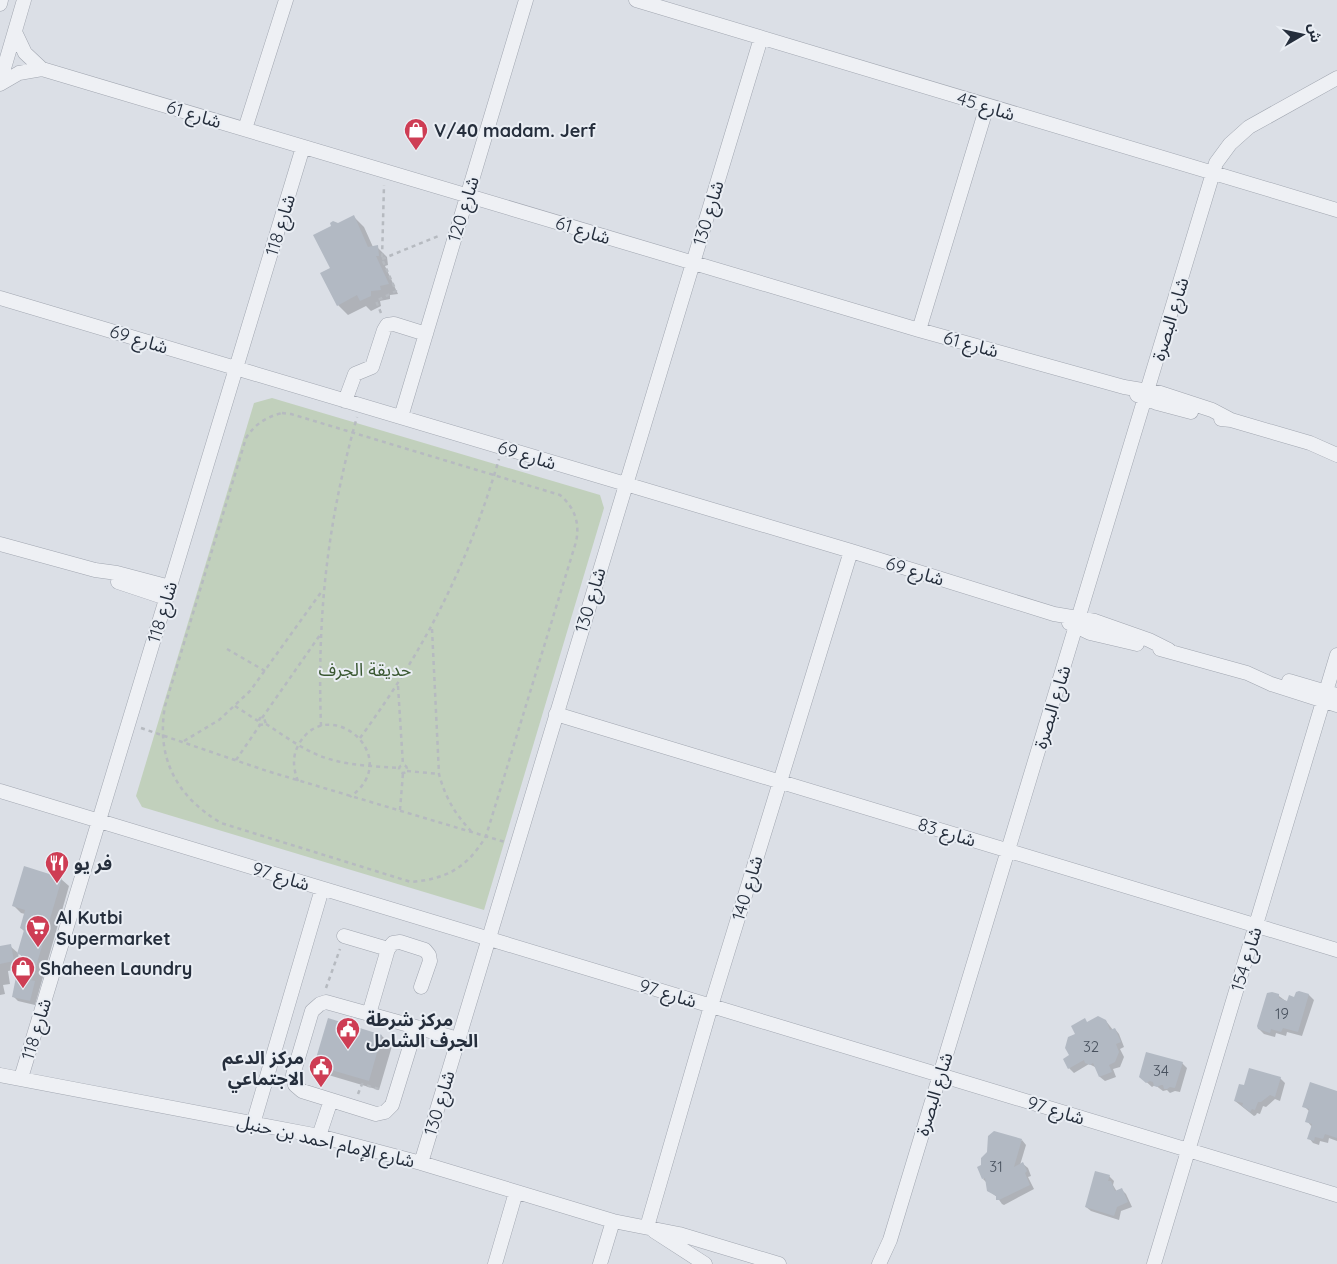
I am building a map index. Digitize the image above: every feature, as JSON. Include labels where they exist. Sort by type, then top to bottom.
[{"type":"street","points":[[0,4],[1,0]]},
{"type":"street","points":[[0,83],[24,0]]},
{"type":"street","points":[[245,129],[286,0]]},
{"type":"street","name":"شارع 120","points":[[401,417],[526,0]]},
{"type":"street","name":"شارع 45","points":[[636,0],[1337,210]]},
{"type":"street","name":"شارع 61","points":[[15,32],[25,53],[42,69]]},
{"type":"street","name":"شارع 130","points":[[420,1163],[760,38]]},
{"type":"street","name":"شارع 61","points":[[0,83],[19,72],[42,69],[920,330],[1147,394],[1212,410],[1231,420],[1310,443],[1337,454]]},
{"type":"street","name":"شارع البصرة","points":[[879,1264],[890,1240],[1216,163],[1238,136],[1292,102],[1337,78]]},
{"type":"street","points":[[920,330],[987,106]]},
{"type":"street","name":"شارع 118","points":[[21,1078],[304,146]]},
{"type":"street","name":"شارع 69","points":[[0,298],[851,551],[1078,622],[1149,640],[1169,650],[1247,673],[1268,675],[1329,696],[1337,705]]},
{"type":"street","points":[[346,401],[355,374],[372,367],[384,330],[388,325],[394,324],[426,334]]},
{"type":"street","name":"شارع 61","points":[[1310,443],[1337,446]]},
{"type":"street","points":[[0,544],[95,570],[117,573],[168,592]]},
{"type":"street","name":"شارع 140","points":[[647,1227],[711,1006],[851,551]]},
{"type":"street","name":"شارع 154","points":[[1154,1264],[1256,926],[1329,696],[1337,655]]},
{"type":"street","name":"شارع 83","points":[[556,714],[1337,950]]},
{"type":"street","name":"شارع 97","points":[[0,791],[1337,1195]]},
{"type":"street","points":[[254,1124],[322,889]]},
{"type":"street","points":[[344,936],[388,949]]},
{"type":"street","points":[[369,1014],[388,949],[393,943],[400,942],[427,952],[430,961],[422,987]]},
{"type":"street","points":[[416,1027],[390,1109],[381,1114],[302,1091],[295,1085],[293,1075],[312,1011],[320,1004],[332,1003],[369,1014],[416,1027],[458,1039]]},
{"type":"street","name":"شارع الإمام احمد بن حنبل","points":[[0,1075],[319,1136],[420,1163],[613,1221],[711,1242],[779,1264]]},
{"type":"street","points":[[319,1136],[331,1100]]},
{"type":"street","points":[[495,1264],[516,1192]]},
{"type":"street","points":[[600,1264],[613,1221]]},
{"type":"street","name":"شارع الإمام احمد بن حنبل","points":[[647,1227],[705,1264]]},
{"type":"street","name":"شارع البصرة","points":[[890,1240],[892,1264]]},
{"type":"path","points":[[384,171],[382,259],[396,291],[376,301],[388,325]]},
{"type":"path","points":[[382,259],[458,228]]},
{"type":"path","points":[[321,726],[320,635],[328,544],[336,499],[360,405]]},
{"type":"path","points":[[291,414],[352,432],[560,495],[576,516],[578,534],[486,836],[477,852],[457,869],[435,879],[411,882],[220,823],[198,808],[179,786],[166,759],[162,734],[165,706],[246,438],[251,430],[273,415],[291,414]]},
{"type":"path","points":[[360,738],[398,684],[432,628],[453,586],[471,542],[502,448]]},
{"type":"path","points":[[184,742],[214,724],[250,691],[323,589]]},
{"type":"path","points":[[432,628],[439,774],[442,787],[454,812],[472,832]]},
{"type":"path","points":[[258,721],[320,635]]},
{"type":"path","points":[[227,650],[265,671]]},
{"type":"path","points":[[398,684],[403,765],[406,766],[407,770]]},
{"type":"path","points":[[235,706],[258,721],[260,725]]},
{"type":"path","points":[[262,718],[266,720],[266,724],[299,745],[326,758],[355,765],[399,768],[403,765]]},
{"type":"path","points":[[128,724],[298,781],[516,845]]},
{"type":"path","points":[[236,760],[260,725],[266,724]]},
{"type":"path","points":[[298,781],[294,766],[296,751],[308,733],[321,726],[342,726],[360,738],[367,750],[370,766],[362,786],[350,796]]},
{"type":"path","points":[[399,768],[400,773],[403,773]]},
{"type":"path","points":[[400,810],[403,773],[407,770],[439,774]]},
{"type":"path","points":[[320,1004],[344,936]]},
{"type":"path","points":[[297,1063],[324,1070],[316,1095]]},
{"type":"path","points":[[353,1107],[362,1084],[396,1094]]},
{"type":"green space","name":"حديقة الجرف","points":[[272,398],[600,495],[604,508],[484,910],[142,807],[136,796],[254,403]]},
{"type":"building","points":[[354,215],[368,247],[378,245],[379,256],[376,256],[389,284],[380,286],[381,290],[371,291],[371,296],[360,301],[357,295],[337,306],[320,273],[330,268],[313,235],[331,226],[330,223],[333,221],[338,223]]},
{"type":"building","points":[[24,866],[62,878],[32,980],[15,975],[21,955],[17,954],[24,930],[20,928],[25,910],[12,906]]},
{"type":"building","points":[[11,944],[14,961],[0,964],[0,946]]},
{"type":"building","name":"Shaheen Laundry","points":[[16,977],[35,981],[30,1001],[12,997]]},
{"type":"building","points":[[1296,992],[1309,994],[1298,1032],[1283,1028],[1281,1032],[1271,1029],[1270,1033],[1258,1029],[1257,1026],[1267,993],[1279,994],[1279,998],[1287,1001],[1289,995],[1294,997]]},
{"type":"building","points":[[1098,1016],[1106,1020],[1110,1030],[1115,1028],[1121,1042],[1116,1044],[1119,1052],[1115,1062],[1109,1065],[1112,1072],[1099,1077],[1093,1063],[1090,1065],[1085,1063],[1084,1060],[1068,1069],[1063,1059],[1069,1055],[1065,1048],[1068,1037],[1075,1034],[1071,1026],[1085,1018],[1087,1022]]},
{"type":"building","name":"مركز شرطة الجرف الشامل","points":[[328,1018],[382,1035],[369,1081],[314,1065]]},
{"type":"building","points":[[1146,1052],[1183,1062],[1175,1088],[1164,1089],[1163,1085],[1157,1087],[1154,1086],[1153,1082],[1146,1083],[1139,1077]]},
{"type":"building","points":[[1249,1068],[1281,1077],[1275,1097],[1270,1095],[1261,1102],[1258,1102],[1255,1110],[1252,1109],[1250,1112],[1242,1106],[1243,1103],[1234,1101],[1239,1084],[1244,1085]]},
{"type":"building","points":[[1310,1082],[1337,1091],[1337,1138],[1325,1134],[1323,1139],[1315,1137],[1314,1141],[1307,1139],[1312,1124],[1305,1122],[1309,1109],[1302,1107]]},
{"type":"building","points":[[994,1131],[1022,1139],[1014,1167],[1023,1162],[1030,1185],[999,1200],[996,1200],[996,1196],[987,1191],[985,1178],[982,1179],[977,1167],[981,1165],[981,1158],[987,1152],[988,1136]]},
{"type":"building","points":[[1095,1171],[1110,1175],[1108,1181],[1111,1181],[1115,1191],[1122,1188],[1128,1202],[1117,1207],[1114,1216],[1085,1207]]},
{"type":"place","name":"V/40 madam. Jerf","points":[[416,151]]},
{"type":"place","name":"فر يو","points":[[57,884]]},
{"type":"place","name":"Al Kutbi Supermarket","points":[[38,948]]},
{"type":"place","name":"Shaheen Laundry","points":[[23,989]]},
{"type":"place","name":"مركز شرطة الجرف الشامل","points":[[348,1050]]},
{"type":"place","name":"مركز الدعم الاجتماعي","points":[[321,1088]]}]
